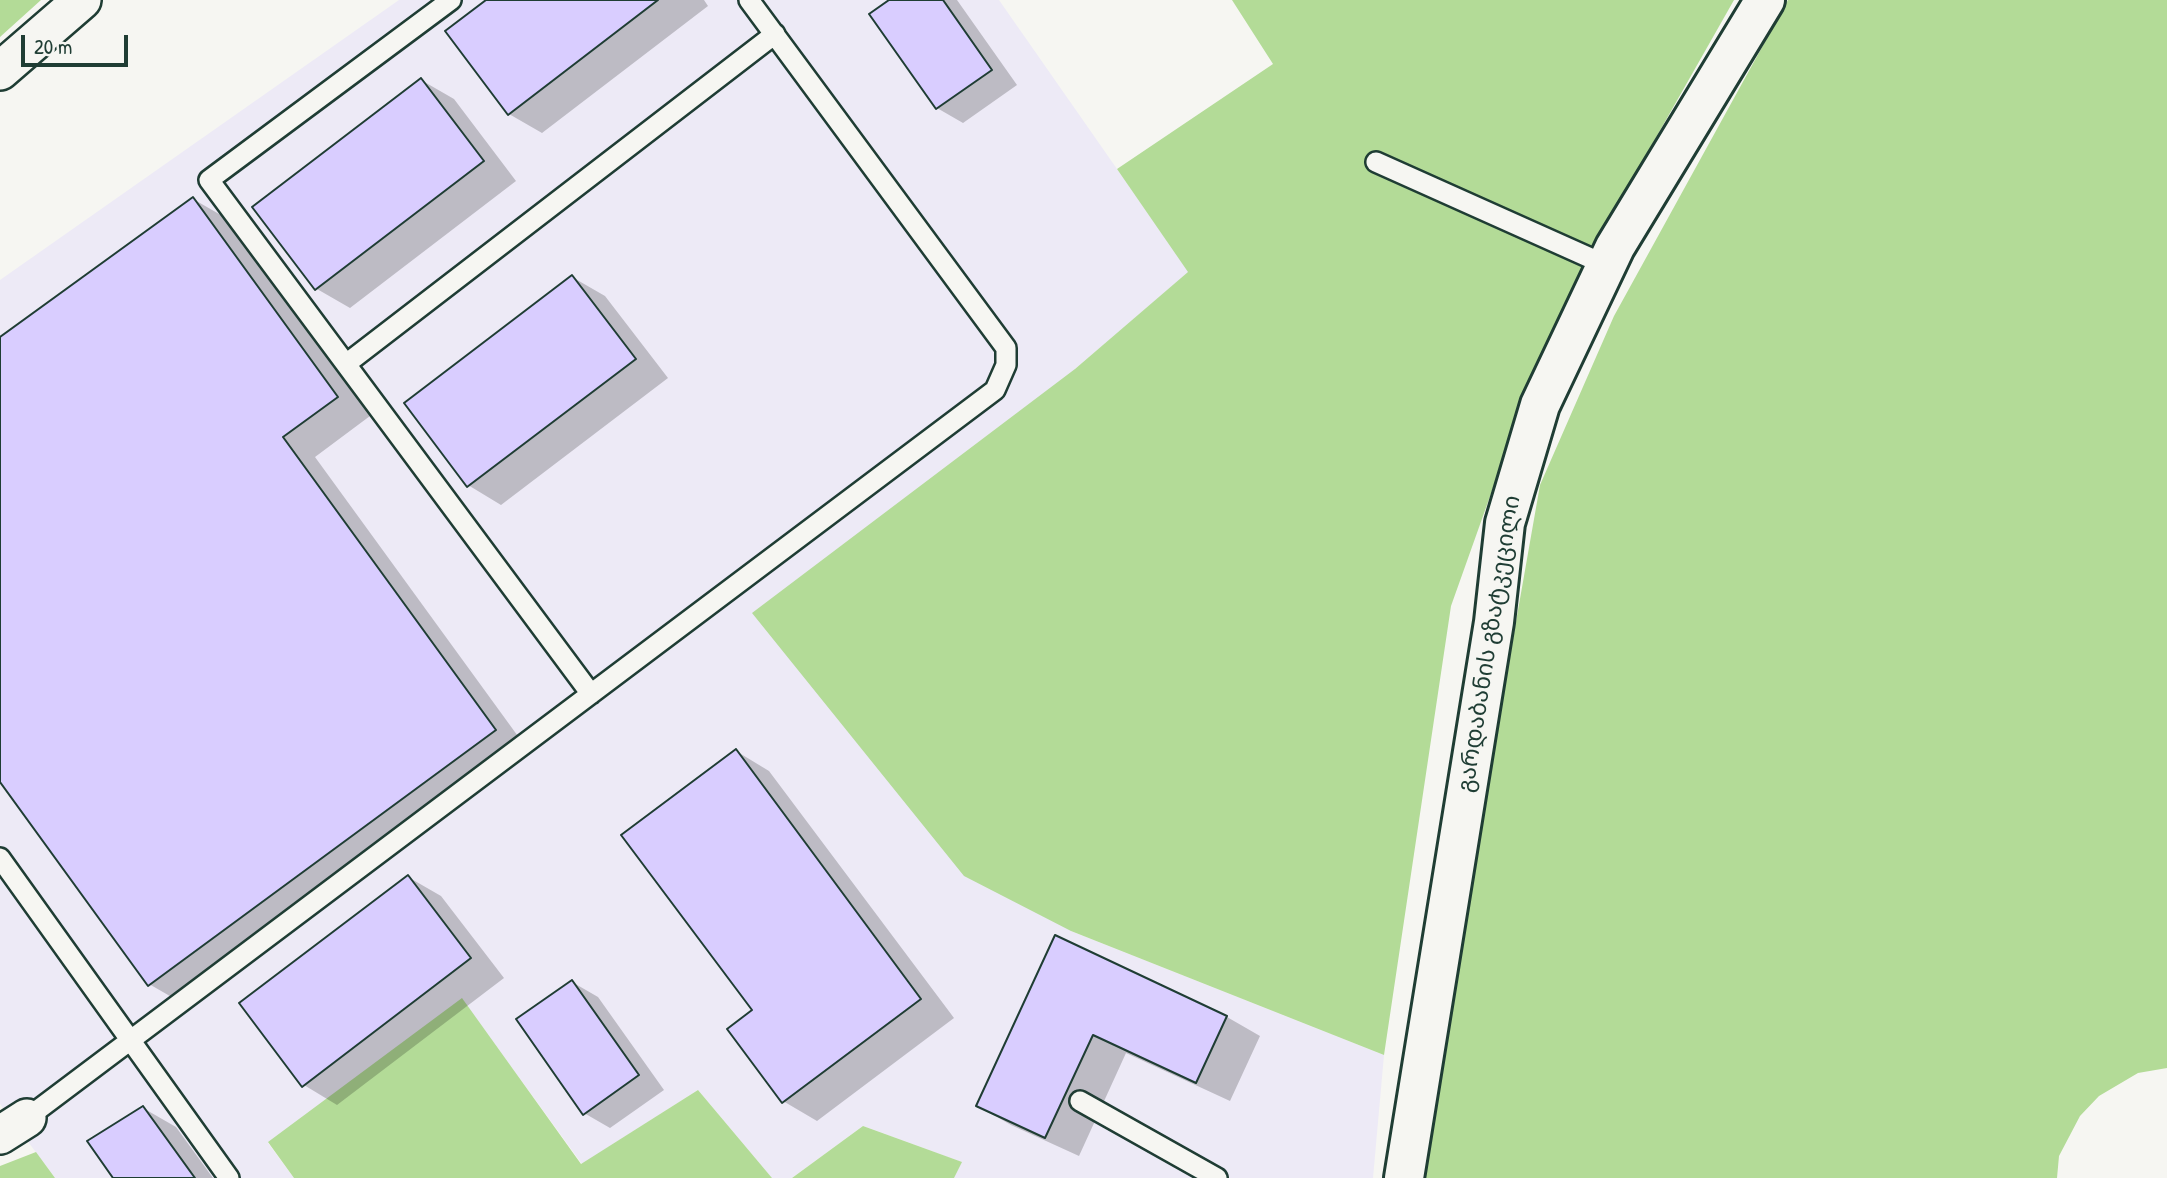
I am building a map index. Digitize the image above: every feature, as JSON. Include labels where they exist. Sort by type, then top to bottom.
[{"type":"main road","name":"გარდაბანის გზატკეცილი","points":[[1404,1178],[1494,622],[1505,523],[1540,405],[1622,235],[1765,0]]},
{"type":"street","points":[[0,71],[82,0]]},
{"type":"lane","points":[[451,0],[209,180],[591,694]]},
{"type":"lane","points":[[13,1127],[995,390],[1006,365],[1006,348],[750,0]]},
{"type":"lane","points":[[346,364],[775,34]]},
{"type":"lane","points":[[1376,162],[1606,265]]},
{"type":"lane","points":[[0,858],[229,1178]]},
{"type":"lane","points":[[1080,1101],[1217,1178]]},
{"type":"shaded area","points":[[399,0],[999,0],[1189,272],[1075,369],[1071,931],[1384,1055],[1373,1178],[954,1178],[961,1162],[863,1126],[792,1178],[772,1178],[698,1090],[582,1164],[462,999],[268,1143],[294,1178],[55,1178],[0,1104],[0,280]]},
{"type":"green space","points":[[0,0],[41,0],[0,37]]},
{"type":"green space","points":[[1232,0],[1734,0],[1595,245],[1536,367],[1451,606],[1384,1055],[1071,931],[964,876],[752,613],[1075,369],[1188,272],[1117,169],[1273,64]]},
{"type":"green space","points":[[1788,0],[2167,0],[2167,1068],[2138,1073],[2099,1096],[2080,1116],[2059,1156],[2057,1178],[1425,1178],[1495,741],[1540,485],[1614,316]]},
{"type":"green space","points":[[462,998],[581,1164],[698,1090],[772,1178],[294,1178],[268,1142]]},
{"type":"green space","points":[[863,1126],[962,1162],[954,1178],[792,1178]]},
{"type":"green space","points":[[36,1152],[55,1178],[0,1178],[0,1166]]},
{"type":"building","points":[[486,0],[658,0],[508,115],[445,31]]},
{"type":"building","points":[[889,0],[943,0],[992,70],[936,109],[869,14]]},
{"type":"building","points":[[421,78],[484,161],[315,290],[252,207]]},
{"type":"building","points":[[193,197],[338,397],[283,437],[496,730],[148,986],[0,782],[0,337]]},
{"type":"building","points":[[572,275],[636,359],[467,487],[404,403]]},
{"type":"building","points":[[736,749],[921,999],[782,1103],[727,1029],[752,1010],[621,835]]},
{"type":"building","points":[[408,875],[471,958],[302,1087],[239,1003]]},
{"type":"building","points":[[1055,935],[1227,1016],[1196,1083],[1093,1035],[1045,1138],[976,1106]]},
{"type":"building","points":[[572,980],[639,1075],[583,1115],[516,1019]]},
{"type":"building","points":[[143,1106],[195,1178],[113,1178],[87,1141]]}]
